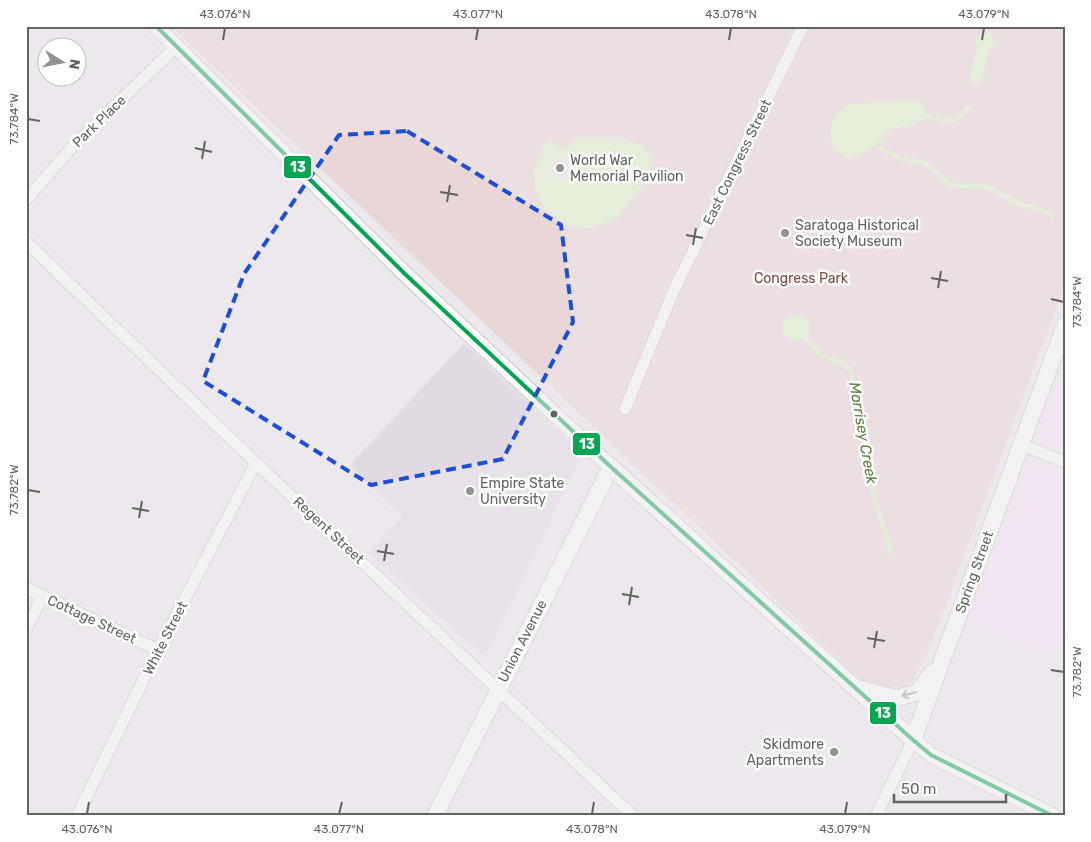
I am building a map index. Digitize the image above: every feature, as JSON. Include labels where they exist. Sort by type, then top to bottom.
[{"type":"main road","name":"Spring Street","points":[[913,740],[1065,325]]},
{"type":"main road","points":[[611,467],[913,740]]},
{"type":"main road","name":"Union Avenue","points":[[435,816],[611,467]]},
{"type":"main road","points":[[854,687],[896,698],[916,693],[943,661]]},
{"type":"street","points":[[156,26],[405,274],[611,467]]},
{"type":"street","name":"East Congress Street","points":[[625,409],[674,290],[804,26]]},
{"type":"street","name":"Park Place","points":[[26,200],[58,161],[87,131],[176,46]]},
{"type":"street","name":"Regent Street","points":[[26,242],[256,463],[633,816]]},
{"type":"street","points":[[1022,446],[1065,462]]},
{"type":"street","name":"White Street","points":[[77,816],[158,650],[256,463]]},
{"type":"street","name":"Cottage Street","points":[[26,588],[158,650]]},
{"type":"street","points":[[26,629],[43,596]]},
{"type":"street","points":[[913,740],[931,755],[1053,816]]},
{"type":"street","name":"Spring Street","points":[[876,816],[913,740]]},
{"type":"highlighted area","points":[[407,131],[561,225],[573,322],[503,459],[371,485],[203,381],[244,274],[339,135]]},
{"type":"shaded area","points":[[985,33],[991,34],[992,39],[996,40],[994,48],[989,50],[981,83],[979,84],[969,80],[978,46],[975,43],[977,35],[981,36]]},
{"type":"shaded area","points":[[907,101],[920,103],[925,108],[927,117],[912,125],[888,130],[875,146],[854,157],[846,158],[832,148],[830,130],[836,115],[849,104]]},
{"type":"shaded area","points":[[579,137],[623,139],[643,146],[652,160],[647,179],[617,218],[592,228],[569,226],[546,211],[537,194],[533,175],[544,143],[551,141],[558,147],[565,148]]},
{"type":"shaded area","points":[[796,315],[805,319],[809,328],[805,337],[796,341],[787,337],[783,328],[787,319]]},
{"type":"shaded area","name":"Empire State University","points":[[464,343],[570,442],[578,463],[488,651],[482,654],[368,552],[402,517],[350,465]]},
{"type":"shaded area","points":[[1065,364],[1065,452],[1041,442],[1039,432]]},
{"type":"shaded area","points":[[1031,460],[1065,472],[1065,630],[1056,653],[967,622],[1028,462]]},
{"type":"green space","name":"Congress Park","points":[[172,26],[1065,26],[1065,285],[930,647],[912,682],[893,692],[865,684]]},
{"type":"pier","name":"World War Memorial Pavilion","points":[[560,157],[568,160],[571,168],[568,176],[560,179],[552,176],[549,168],[552,160]]},
{"type":"waterway","points":[[927,117],[945,121],[955,120],[964,114],[968,108]]},
{"type":"waterway","points":[[876,147],[903,159],[925,163],[951,185],[987,187],[1024,206],[1037,208],[1052,215]]},
{"type":"waterway","name":"Morrisey Creek","points":[[805,338],[821,355],[844,363],[852,373],[861,430],[871,462],[874,496],[891,552]]},
{"type":"transit line","name":"13","points":[[156,26],[405,274],[611,467],[913,740],[931,755],[1053,816]]},
{"type":"place","name":"World War Memorial Pavilion","points":[[560,168]]},
{"type":"place","name":"Saratoga Historical Society Museum","points":[[785,233]]},
{"type":"place","name":"Empire State University","points":[[470,491]]},
{"type":"place","name":"Skidmore Apartments","points":[[834,752]]}]
